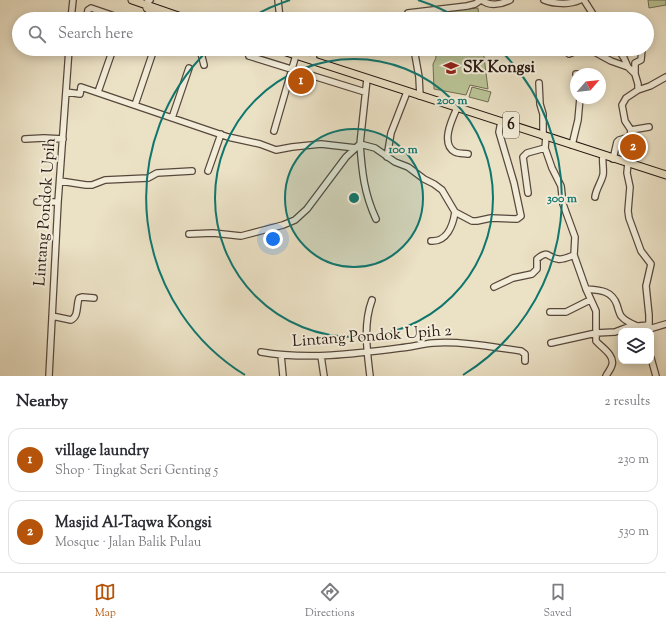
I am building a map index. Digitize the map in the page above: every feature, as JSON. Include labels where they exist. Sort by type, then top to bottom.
[{"type":"main road","points":[[140,1],[157,12]]},
{"type":"main road","name":"6","points":[[299,56],[603,156],[666,175]]},
{"type":"street","points":[[72,12],[73,0]]},
{"type":"street","points":[[278,0],[279,12]]},
{"type":"street","points":[[416,12],[467,6],[482,0],[486,3],[492,4],[510,0]]},
{"type":"street","points":[[544,0],[554,3],[571,3],[580,0]]},
{"type":"street","points":[[584,0],[592,12]]},
{"type":"street","points":[[88,12],[91,8],[103,12]]},
{"type":"street","name":"Lintang Pondok Upih","points":[[49,376],[58,202],[69,56]]},
{"type":"street","points":[[98,92],[111,56]]},
{"type":"street","points":[[135,105],[152,56]]},
{"type":"street","points":[[202,56],[204,65]]},
{"type":"street","points":[[249,56],[365,92]]},
{"type":"street","points":[[274,131],[296,56]]},
{"type":"street","points":[[313,56],[314,61]]},
{"type":"street","points":[[415,56],[419,77],[420,96]]},
{"type":"street","points":[[602,56],[628,68],[635,74]]},
{"type":"street","points":[[623,56],[628,68]]},
{"type":"street","points":[[638,90],[635,74],[635,63],[641,60],[642,56]]},
{"type":"street","points":[[172,118],[189,68]]},
{"type":"street","points":[[613,159],[616,142],[630,137],[631,130],[625,121],[622,105],[626,98],[638,90],[657,83],[666,77]]},
{"type":"street","points":[[367,79],[358,146],[366,196],[376,219]]},
{"type":"street","points":[[539,83],[545,148],[552,168],[561,186],[563,204],[575,241],[574,255],[586,290],[596,311],[596,341],[608,354],[612,361],[612,366],[606,376]]},
{"type":"street","points":[[66,92],[80,94],[82,86],[228,137],[260,144],[276,150],[292,146],[321,144],[375,148],[395,162],[412,169],[424,179],[434,184],[442,190],[455,212],[474,221],[487,218],[517,219],[521,216],[514,183],[499,132],[501,122]]},
{"type":"street","points":[[387,157],[391,133],[407,92]]},
{"type":"street","points":[[572,145],[578,120],[579,104]]},
{"type":"street","points":[[457,108],[449,132],[449,144],[457,153],[468,154]]},
{"type":"street","points":[[631,130],[649,127]]},
{"type":"street","points":[[208,171],[221,134]]},
{"type":"street","points":[[25,139],[63,139]]},
{"type":"street","points":[[189,234],[213,233],[242,236],[283,225],[295,220],[307,209],[341,163],[358,146]]},
{"type":"street","points":[[528,193],[522,157],[527,153],[545,148]]},
{"type":"street","points":[[595,197],[596,188],[603,173],[603,156]]},
{"type":"street","points":[[628,163],[627,174],[630,187],[628,211],[629,218],[641,251],[651,264],[646,286],[649,328]]},
{"type":"street","points":[[60,181],[86,185],[99,183],[105,180],[148,178],[157,173],[192,171]]},
{"type":"street","points":[[37,202],[58,202]]},
{"type":"street","points":[[431,241],[439,241],[443,238],[450,228],[455,212]]},
{"type":"street","points":[[494,287],[513,278],[534,273],[537,269],[537,259],[544,254],[547,253],[558,259],[574,255]]},
{"type":"street","points":[[586,290],[598,290],[608,293],[616,302],[622,318],[638,326]]},
{"type":"street","points":[[52,316],[70,320],[73,319],[77,313],[79,298],[94,298]]},
{"type":"street","points":[[370,376],[367,352],[368,318],[372,300]]},
{"type":"street","points":[[550,312],[566,312],[590,300]]},
{"type":"street","points":[[551,343],[596,333],[615,332],[628,327],[638,326],[649,328],[666,324]]},
{"type":"street","name":"Lintang Pondok Upih 2","points":[[261,352],[281,355],[321,356],[367,352],[433,343],[521,351],[525,354],[525,361]]},
{"type":"street","points":[[281,355],[283,376]]},
{"type":"street","points":[[321,356],[324,376]]},
{"type":"street","points":[[653,364],[656,376]]},
{"type":"green space","points":[[648,0],[666,0],[666,5],[649,8]]},
{"type":"green space","points":[[478,8],[478,12],[432,12]]},
{"type":"green space","points":[[436,56],[484,56],[488,89],[470,85],[466,95],[434,89],[433,64]]},
{"type":"green space","points":[[472,87],[491,92],[488,102],[469,97]]},
{"type":"place","name":"SK Kongsi","points":[[451,68]]},
{"type":"place","name":"village laundry","points":[[301,81]]},
{"type":"place","name":"Masjid Al-Taqwa Kongsi","points":[[633,147]]}]
